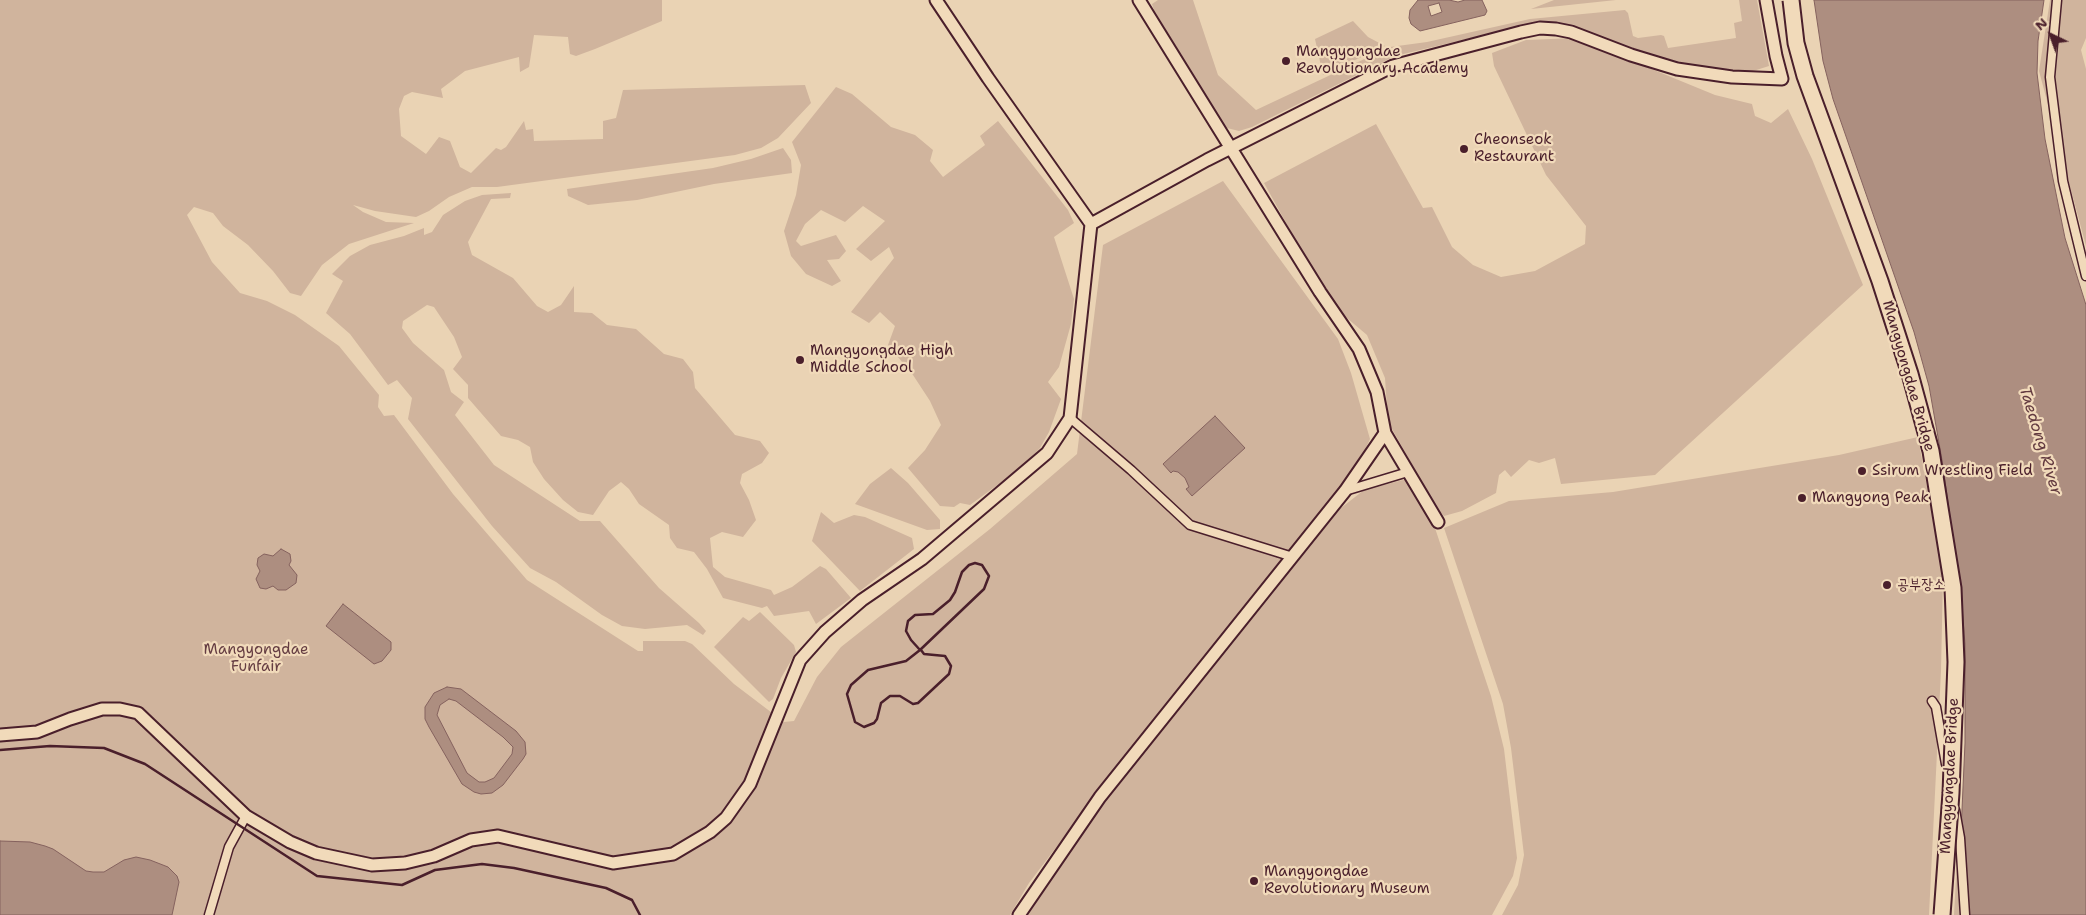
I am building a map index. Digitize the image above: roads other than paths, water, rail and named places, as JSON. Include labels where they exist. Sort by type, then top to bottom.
[{"type":"highway","name":"Mangyongdae Bridge","points":[[1791,0],[1796,43],[1805,76],[1880,281],[1910,374],[1930,451],[1942,517],[1953,588],[1956,662],[1951,792],[1942,915]]},
{"type":"street","points":[[0,735],[38,732],[70,719],[102,710],[120,709],[138,713],[246,816],[290,842],[316,853],[372,865],[405,863],[434,856],[471,840],[498,836],[613,863],[673,854],[710,832],[726,818],[750,784],[800,660],[825,632],[862,600],[922,559],[1047,453],[1070,418],[1091,224],[988,78],[936,0]]},
{"type":"street","points":[[1139,0],[1320,292],[1359,349],[1377,392],[1385,432],[1438,522]]},
{"type":"street","points":[[1091,224],[1207,160],[1393,66],[1540,28],[1571,32],[1677,70],[1732,77],[1782,80],[1766,0]]},
{"type":"street","points":[[2057,0],[2050,77],[2063,181],[2086,276]]},
{"type":"street","points":[[1070,418],[1131,470],[1190,525],[1293,557]]},
{"type":"street","points":[[1019,915],[1100,797],[1345,492],[1385,432]]},
{"type":"street","points":[[1345,492],[1408,472]]},
{"type":"street","points":[[1932,701],[1936,707],[1960,838],[1965,915]]},
{"type":"street","points":[[209,915],[229,847],[246,816]]},
{"type":"water","points":[[1418,0],[1449,0],[1458,2],[1482,0],[1487,11],[1485,15],[1420,31],[1411,24],[1409,18],[1410,10]],"holes":[[[1439,3],[1442,12],[1431,16],[1428,6]]]},
{"type":"water","name":"Taedong River","points":[[1814,0],[2044,0],[2038,41],[2037,73],[2045,139],[2065,238],[2086,305],[2086,915],[1967,915],[1961,832],[1965,743],[1965,644],[1961,595],[1942,460],[1929,386],[1914,332],[1833,99],[1823,61]]},
{"type":"water","points":[[1215,416],[1245,448],[1192,496],[1186,489],[1189,487],[1185,478],[1178,472],[1173,471],[1171,473],[1163,464]]},
{"type":"water","points":[[281,549],[290,554],[291,561],[289,565],[297,575],[296,583],[286,590],[278,590],[273,586],[266,589],[260,588],[256,579],[260,571],[257,565],[258,558],[264,554],[273,556]]},
{"type":"water","points":[[343,604],[391,642],[391,650],[382,661],[374,664],[326,626]]},
{"type":"water","points":[[447,687],[461,689],[516,731],[525,742],[526,754],[523,759],[503,785],[492,793],[481,794],[474,792],[462,784],[425,719],[425,707],[434,693]],"holes":[[[449,699],[456,701],[503,737],[513,747],[512,754],[494,778],[485,782],[479,782],[467,773],[437,715],[440,705]]]},
{"type":"water","points":[[0,841],[30,842],[45,846],[53,849],[86,871],[104,872],[124,860],[136,857],[168,867],[177,876],[179,882],[172,915],[0,915]]},
{"type":"railway","points":[[920,650],[906,661],[868,670],[851,685],[847,694],[855,722],[864,727],[874,723],[877,719],[881,703],[890,696],[900,696],[913,704],[918,703],[949,674],[951,666],[945,656],[924,654],[921,650],[920,650],[911,640],[906,631],[908,621],[915,615],[933,614],[950,600],[962,572],[969,565],[975,563],[982,565],[989,576],[984,589],[920,650]]},
{"type":"railway","points":[[0,750],[50,746],[104,748],[145,764],[317,876],[402,885],[435,870],[482,864],[514,868],[606,888],[632,900],[640,915]]},
{"type":"place","name":"Mangyongdae Revolutionary Academy","points":[[1286,61]]},
{"type":"place","name":"Cheonseok Restaurant","points":[[1464,149]]},
{"type":"place","name":"Mangyongdae High Middle School","points":[[800,360]]},
{"type":"place","name":"Ssirum Wrestling Field","points":[[1862,471]]},
{"type":"place","name":"Mangyong Peak","points":[[1802,498]]},
{"type":"place","name":"공부장소","points":[[1887,585]]},
{"type":"place","name":"Mangyongdae Revolutionary Museum","points":[[1254,881]]},
{"type":"park label","name":"Mangyongdae Funfair","points":[[256,658]]}]
